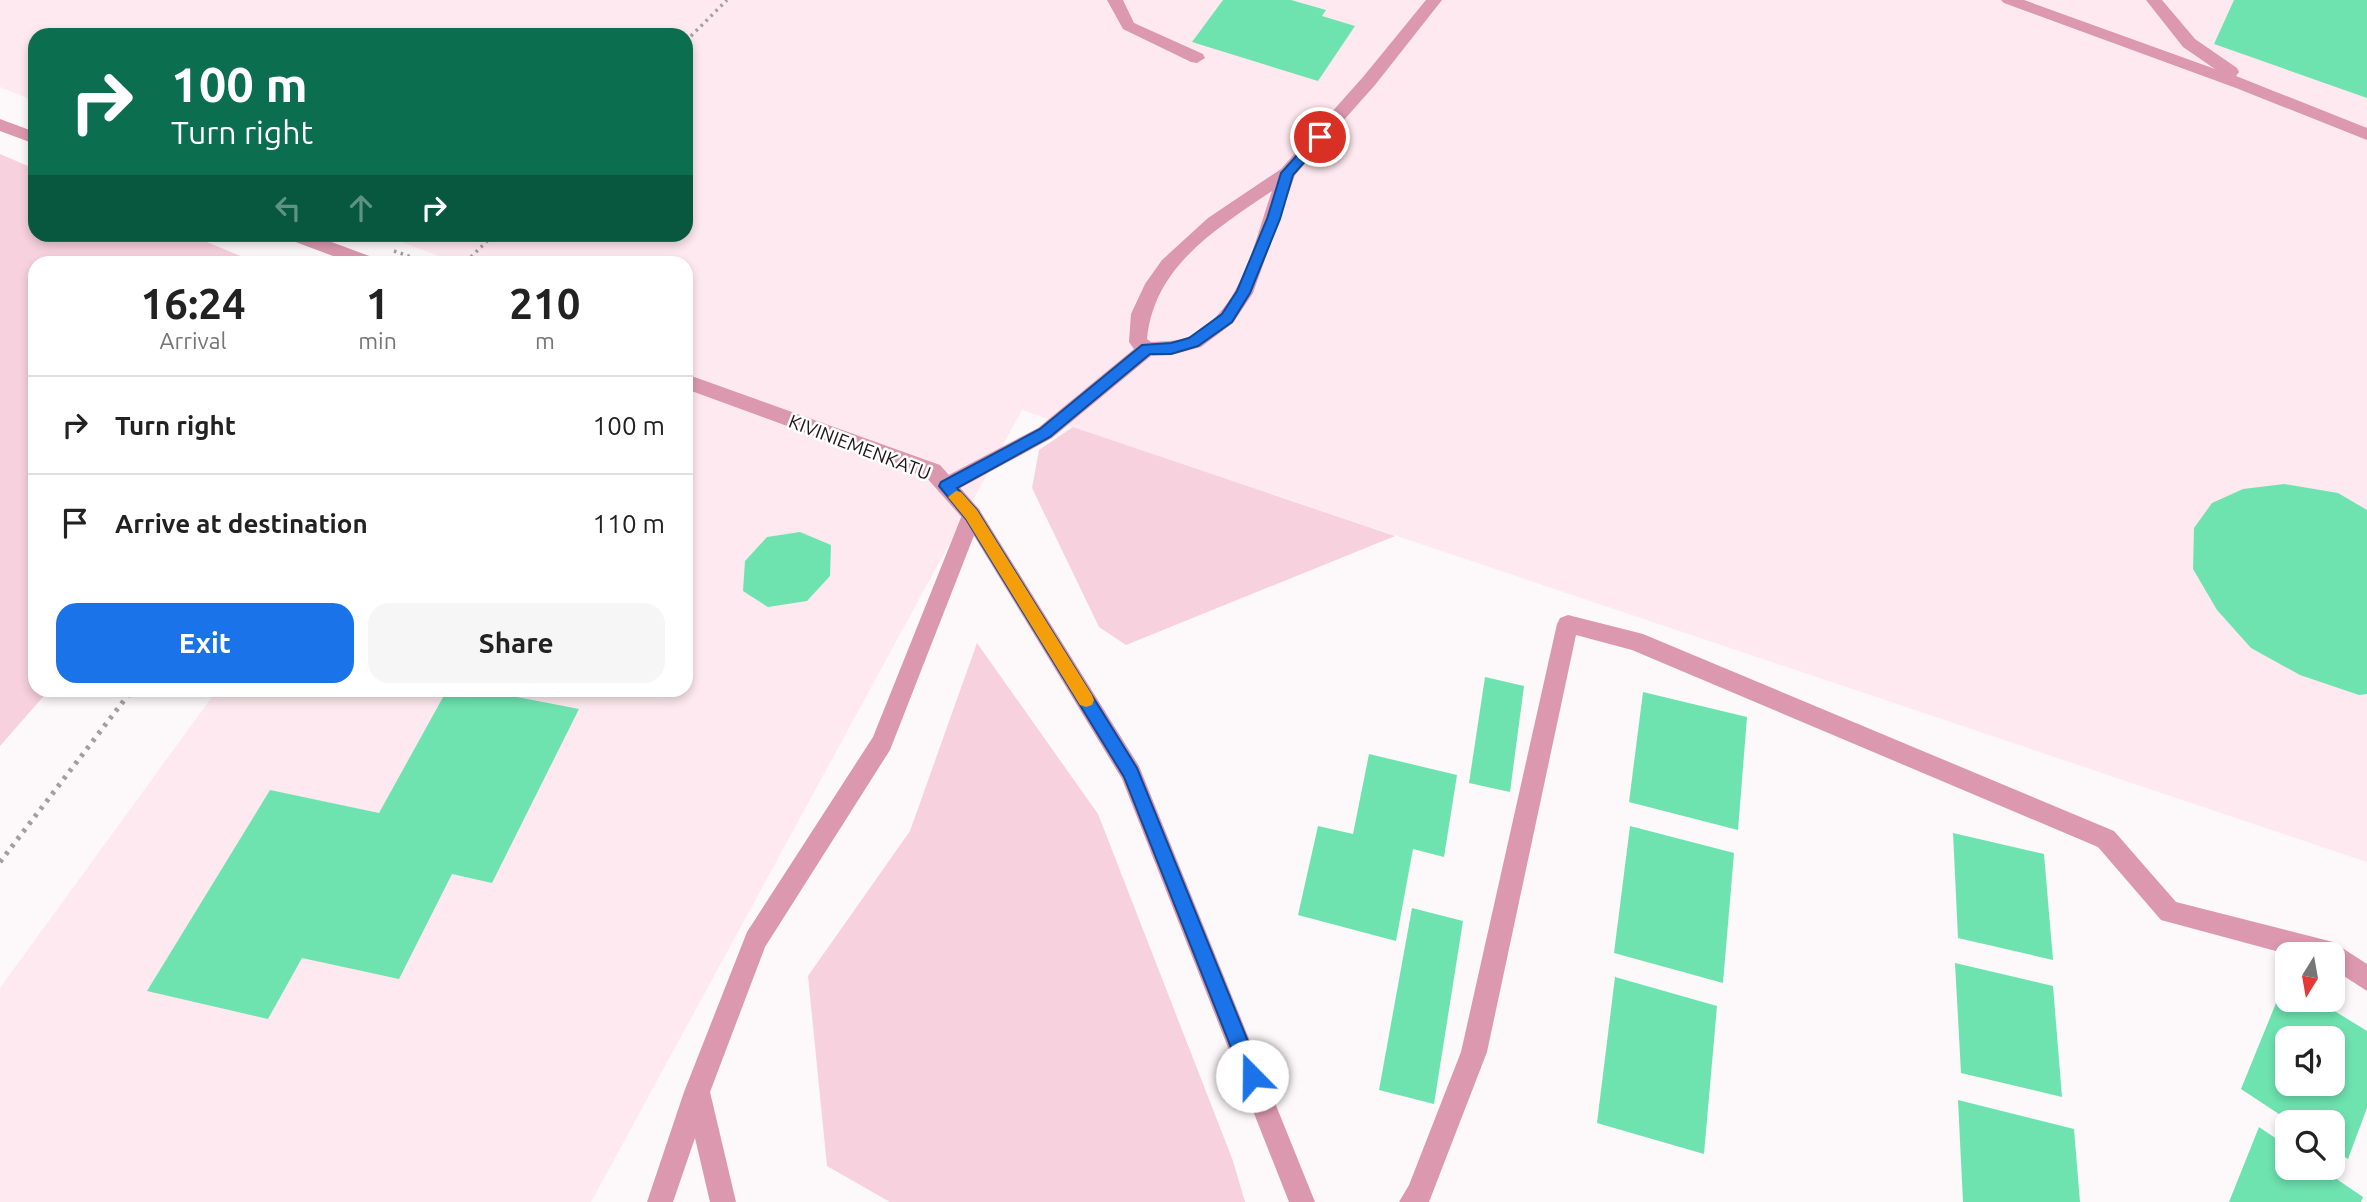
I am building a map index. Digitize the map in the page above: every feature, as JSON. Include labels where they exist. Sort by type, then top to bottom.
[{"type":"street","points":[[1115,0],[1128,26],[1197,58]]},
{"type":"street","points":[[1147,349],[1138,342],[1137,324],[1152,287],[1185,247],[1231,211],[1287,173],[1369,81],[1434,0]]},
{"type":"street","points":[[2009,0],[2242,84],[2367,134]]},
{"type":"street","points":[[2154,0],[2189,43],[2228,70],[2242,84]]},
{"type":"street","points":[[0,125],[28,135]]},
{"type":"street","points":[[946,486],[1045,433],[1147,349],[1171,348],[1194,342],[1227,318],[1249,280],[1274,219],[1287,173]]},
{"type":"street","points":[[313,242],[350,256]]},
{"type":"street","name":"KIVINIEMENKATU","points":[[693,384],[933,471],[972,514],[1130,773],[1303,1202]]},
{"type":"street","points":[[660,1202],[697,1092],[756,940],[882,743],[972,514]]},
{"type":"street","points":[[1412,1202],[1419,1194],[1474,1052],[1568,624],[1635,641],[2106,839],[2169,912],[2333,954],[2367,979]]},
{"type":"street","points":[[697,1092],[723,1202]]},
{"type":"path","points":[[693,34],[727,0]]},
{"type":"path","points":[[472,256],[486,242]]},
{"type":"path","points":[[0,862],[127,697]]},
{"type":"shaded area","points":[[0,0],[2367,0],[2367,862],[1022,410],[591,1202],[0,1202],[0,988],[212,697],[693,697],[693,256],[439,256],[402,242],[693,242],[693,28],[28,28],[28,98],[0,87]]},
{"type":"shaded area","points":[[0,154],[28,166],[28,242],[207,242],[241,256],[28,256],[28,697],[43,697],[0,746]]},
{"type":"shaded area","points":[[1073,427],[1395,536],[1126,645],[1099,627],[1032,488],[1039,450]]},
{"type":"shaded area","points":[[977,643],[1098,814],[1233,1161],[1245,1202],[890,1202],[827,1166],[808,976],[910,831]]},
{"type":"building","points":[[1223,0],[1291,0],[1326,10],[1322,16],[1355,26],[1318,81],[1192,42]]},
{"type":"building","points":[[2234,0],[2367,0],[2367,98],[2214,44]]},
{"type":"building","points":[[2284,484],[2338,493],[2367,510],[2367,694],[2359,695],[2300,675],[2251,648],[2217,610],[2193,569],[2194,528],[2212,503],[2243,489]]},
{"type":"building","points":[[800,532],[831,545],[830,576],[807,601],[768,607],[743,591],[745,561],[767,537]]},
{"type":"building","points":[[1485,677],[1524,686],[1510,792],[1469,783]]},
{"type":"building","points":[[1643,692],[1747,717],[1738,830],[1629,802]]},
{"type":"building","points":[[443,697],[517,697],[579,709],[492,883],[452,874],[399,979],[302,958],[268,1019],[147,991],[270,790],[379,813]]},
{"type":"building","points":[[1369,754],[1457,775],[1444,857],[1413,849],[1396,941],[1298,915],[1318,826],[1353,834]]},
{"type":"building","points":[[1630,826],[1734,853],[1723,983],[1614,953]]},
{"type":"building","points":[[1953,833],[2044,854],[2053,960],[1958,938]]},
{"type":"building","points":[[1412,908],[1463,921],[1434,1104],[1379,1090]]},
{"type":"building","points":[[1955,963],[2053,986],[2062,1097],[1961,1073]]},
{"type":"building","points":[[1615,977],[1717,1006],[1704,1154],[1597,1123]]},
{"type":"building","points":[[2275,1006],[2275,1012],[2336,1012],[2367,1031],[2367,1108],[2348,1159],[2345,1157],[2345,1110],[2275,1111],[2241,1089]]},
{"type":"building","points":[[1958,1100],[2074,1129],[2080,1202],[1963,1202]]},
{"type":"building","points":[[2259,1127],[2275,1138],[2275,1180],[2338,1180],[2363,1197],[2361,1202],[2229,1202]]},
{"type":"slow traffic","points":[[956,497],[972,514],[1086,700]]},
{"type":"route","points":[[1252,1076],[1130,773],[972,514],[946,486],[1045,433],[1147,349],[1171,348],[1194,342],[1213,331],[1227,318],[1244,293],[1274,219],[1287,173],[1320,137]]}]
